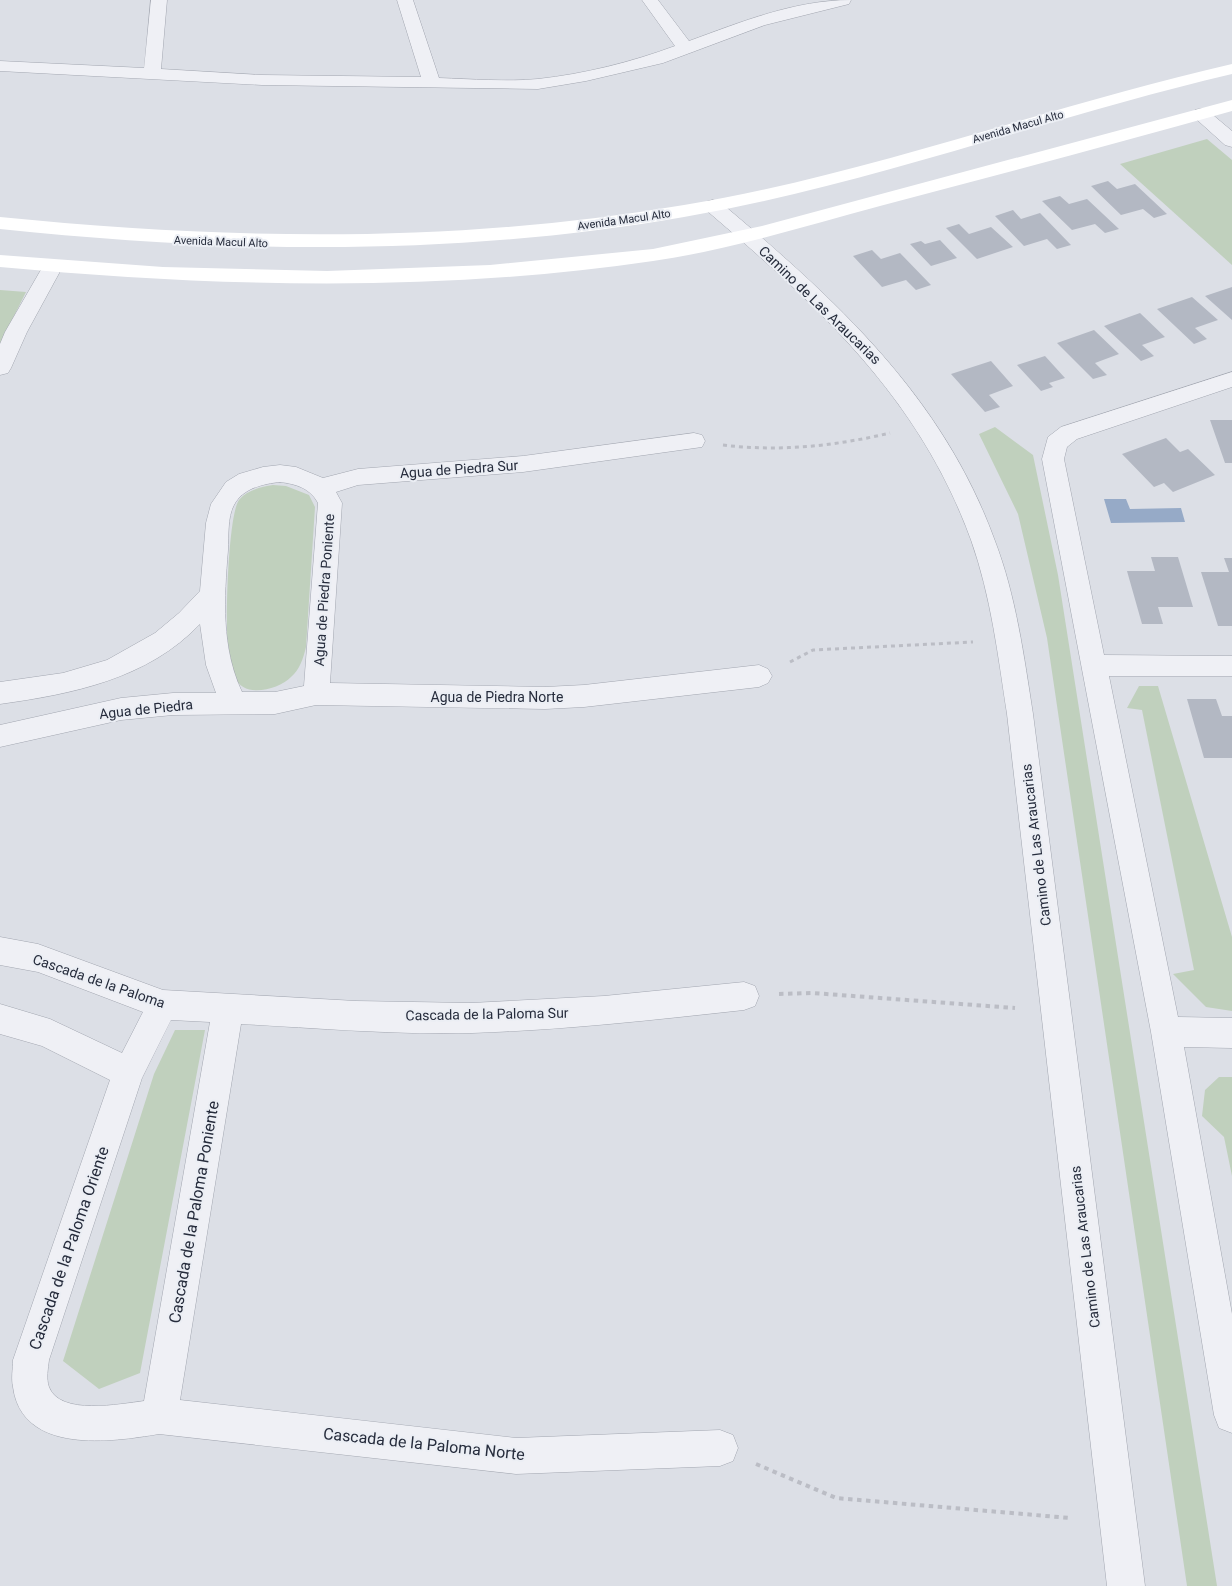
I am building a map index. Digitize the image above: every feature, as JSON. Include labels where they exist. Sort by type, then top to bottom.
[{"type":"street","points":[[152,74],[159,0]]},
{"type":"street","points":[[405,0],[432,84]]},
{"type":"street","points":[[650,0],[685,48]]},
{"type":"street","points":[[0,66],[262,80],[432,84],[538,84],[586,76],[648,61],[759,21],[843,0]]},
{"type":"street","name":"Avenida Macul Alto","points":[[0,224],[104,235],[254,243],[409,242],[486,236],[639,218],[713,206],[846,175],[1232,69]]},
{"type":"street","points":[[0,261],[235,277],[377,277],[518,269],[656,254],[747,235],[1088,146],[1232,105]]},
{"type":"street","points":[[1201,114],[1232,141]]},
{"type":"street","name":"Camino de Las Araucarias","points":[[713,206],[747,235],[868,349],[919,411],[957,476],[984,540],[1002,609],[1020,714],[1126,1586]]},
{"type":"street","points":[[235,277],[255,268],[260,261],[262,255],[260,248],[254,243]]},
{"type":"street","points":[[0,368],[16,332],[53,266]]},
{"type":"street","points":[[1232,379],[1078,429],[1060,438],[1056,443],[1053,459],[1166,1032],[1232,1416]]},
{"type":"street","name":"Agua de Piedra Sur","points":[[322,488],[344,480],[371,475],[523,464],[694,441]]},
{"type":"street","points":[[234,703],[222,680],[216,658],[211,596],[219,516],[222,506],[232,490],[246,480],[272,475],[300,478],[322,488]]},
{"type":"street","name":"Agua de Piedra Poniente","points":[[316,694],[330,515],[330,503],[322,488]]},
{"type":"street","points":[[0,693],[67,683],[100,674],[129,662],[157,647],[177,632],[211,596]]},
{"type":"street","points":[[1095,666],[1232,666]]},
{"type":"street","name":"Agua de Piedra Norte","points":[[234,703],[275,703],[316,694],[545,698],[584,696],[759,676]]},
{"type":"street","name":"Agua de Piedra","points":[[0,736],[121,709],[173,704],[234,703]]},
{"type":"street","name":"Cascada de la Paloma","points":[[0,951],[38,958],[163,1005],[228,1008]]},
{"type":"street","name":"Cascada de la Paloma Sur","points":[[228,1008],[356,1016],[471,1018],[604,1011],[744,996]]},
{"type":"street","name":"Cascada de la Paloma Oriente","points":[[159,1416],[102,1425],[72,1422],[46,1413],[31,1390],[31,1360],[128,1073],[163,1005]]},
{"type":"street","name":"Cascada de la Paloma Poniente","points":[[159,1416],[228,1008]]},
{"type":"street","points":[[0,1019],[15,1021],[71,1044],[128,1073]]},
{"type":"street","points":[[1166,1032],[1232,1033]]},
{"type":"street","name":"Cascada de la Paloma Norte","points":[[159,1416],[516,1456],[720,1448]]},
{"type":"path","points":[[694,441],[756,450],[866,439],[891,432]]},
{"type":"path","points":[[759,676],[814,650],[976,642]]},
{"type":"path","points":[[744,996],[813,993],[1015,1008]]},
{"type":"path","points":[[720,1448],[836,1498],[1070,1518]]},
{"type":"green space","points":[[1207,139],[1232,160],[1232,265],[1120,164]]},
{"type":"green space","points":[[0,290],[26,292],[0,344]]},
{"type":"green space","points":[[995,427],[1033,455],[1058,575],[1217,1586],[1187,1586],[1047,638],[1018,514],[979,434]]},
{"type":"green space","points":[[273,485],[286,486],[309,495],[315,507],[306,647],[297,671],[285,682],[270,689],[253,690],[239,684],[231,666],[229,654],[227,635],[228,571],[232,526],[235,510],[242,497],[250,491]]},
{"type":"green space","points":[[1139,686],[1158,686],[1232,937],[1232,1011],[1206,1007],[1173,974],[1194,970],[1142,710],[1127,708]]},
{"type":"green space","points":[[175,1030],[205,1030],[140,1373],[99,1389],[63,1361],[154,1074]]},
{"type":"green space","points":[[1219,1077],[1232,1077],[1232,1176],[1224,1137],[1202,1116],[1205,1090]]},
{"type":"water","points":[[1104,499],[1126,499],[1130,509],[1181,508],[1185,522],[1111,523]]},
{"type":"building","points":[[1108,181],[1117,189],[1135,184],[1167,214],[1154,218],[1143,209],[1121,215],[1091,186]]},
{"type":"building","points":[[1060,196],[1069,204],[1087,199],[1119,229],[1105,233],[1095,224],[1072,230],[1042,201]]},
{"type":"building","points":[[1013,210],[1021,219],[1040,213],[1071,245],[1057,249],[1047,239],[1024,246],[995,216]]},
{"type":"building","points":[[959,224],[969,234],[991,227],[1013,247],[977,259],[946,228]]},
{"type":"building","points":[[940,240],[957,258],[931,266],[910,244],[921,241],[925,244]]},
{"type":"building","points":[[872,250],[881,259],[900,253],[931,285],[916,290],[906,280],[882,287],[853,256]]},
{"type":"building","points":[[1232,287],[1232,320],[1205,296]]},
{"type":"building","points":[[1192,297],[1218,320],[1195,328],[1207,339],[1194,344],[1157,309]]},
{"type":"building","points":[[1140,313],[1165,337],[1142,345],[1154,356],[1141,361],[1104,326]]},
{"type":"building","points":[[1094,330],[1119,354],[1095,363],[1107,375],[1093,379],[1057,343]]},
{"type":"building","points":[[1045,356],[1065,378],[1049,383],[1053,387],[1041,391],[1017,365]]},
{"type":"building","points":[[991,361],[1013,386],[989,395],[1000,407],[985,412],[951,374]]},
{"type":"building","points":[[1210,420],[1232,420],[1232,463],[1225,463]]},
{"type":"building","points":[[1166,438],[1180,452],[1188,449],[1215,475],[1173,492],[1164,483],[1154,487],[1122,454]]},
{"type":"building","points":[[1151,557],[1178,557],[1193,607],[1158,607],[1163,624],[1142,624],[1127,571],[1155,571]]},
{"type":"building","points":[[1224,558],[1232,558],[1232,626],[1218,626],[1201,572],[1229,572]]},
{"type":"building","points":[[1187,699],[1216,699],[1222,716],[1232,716],[1232,758],[1204,758]]}]
